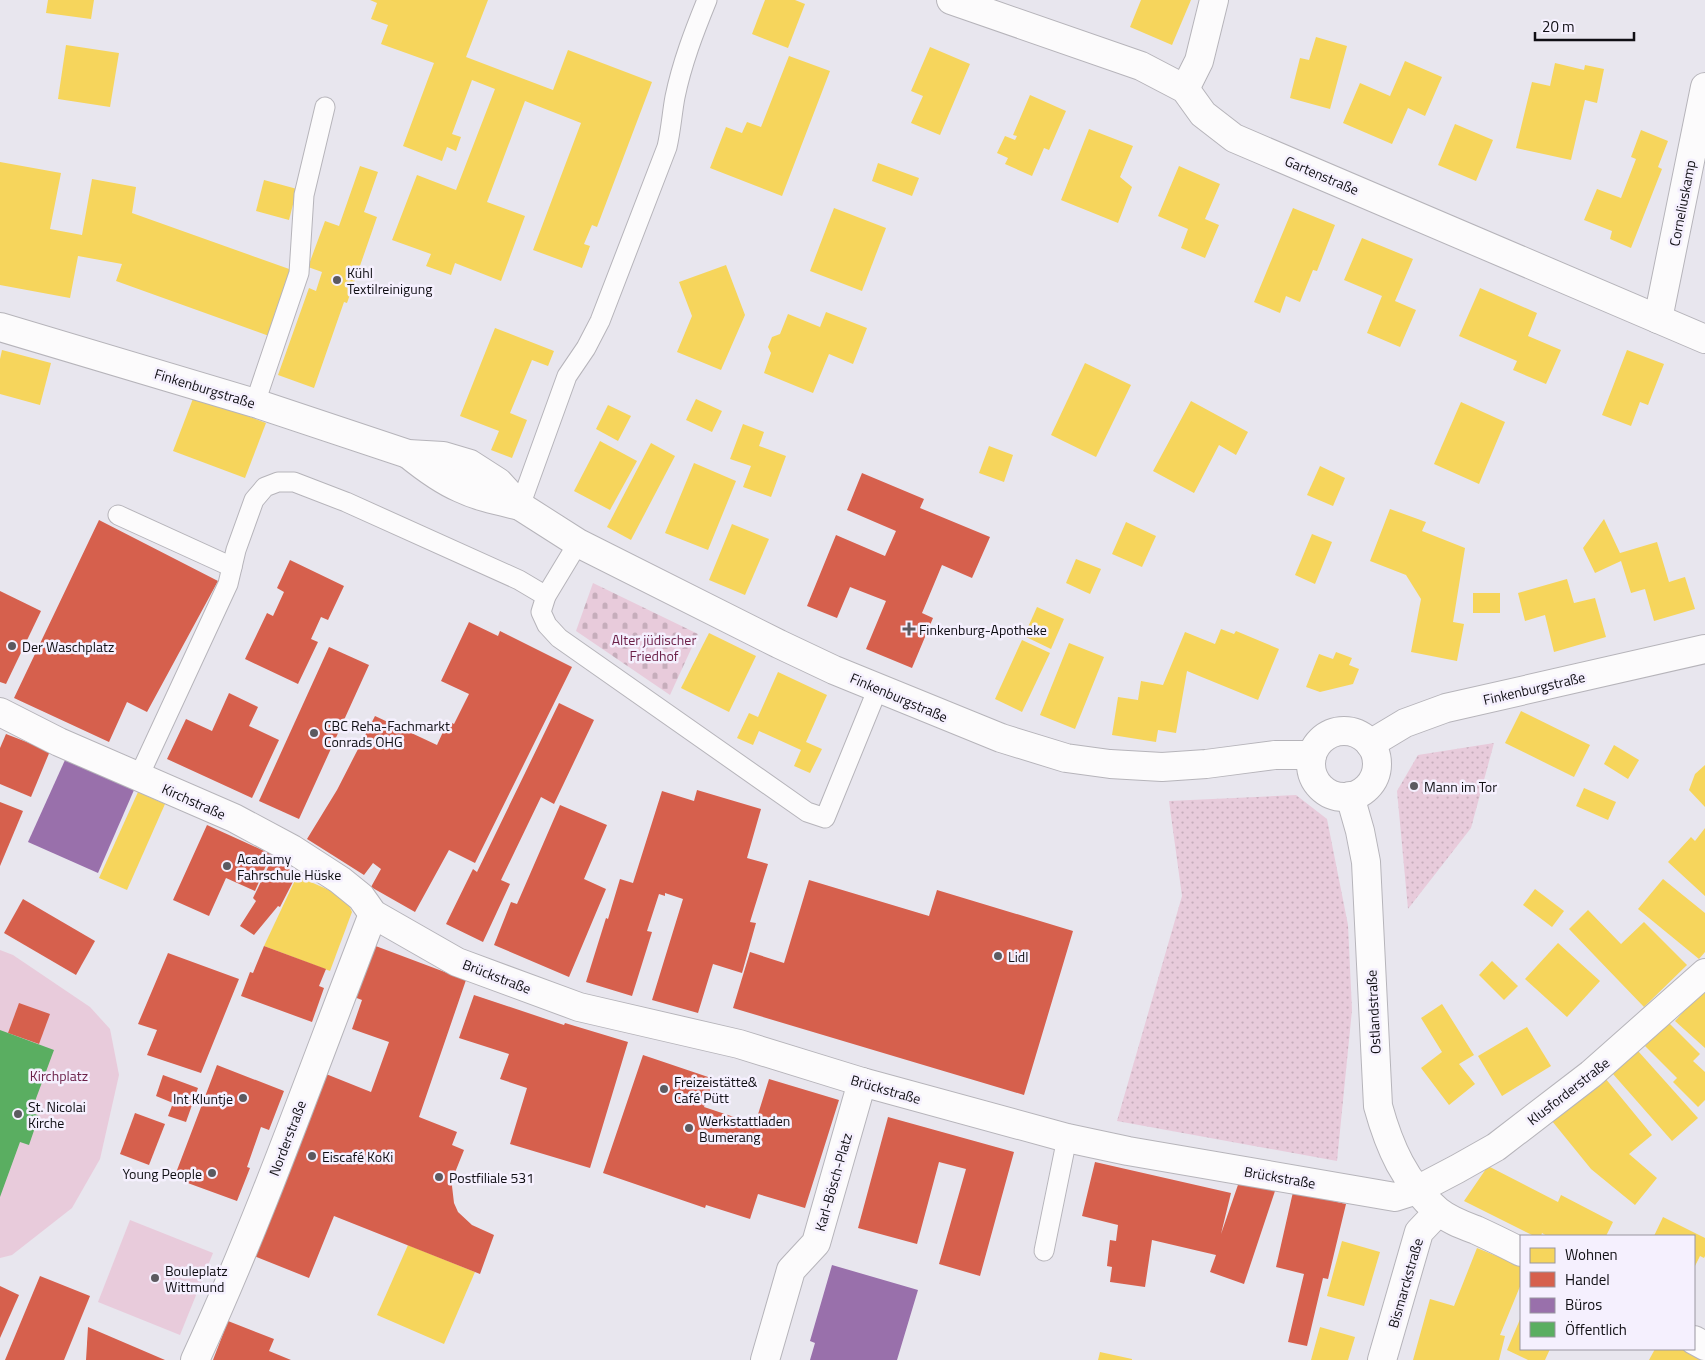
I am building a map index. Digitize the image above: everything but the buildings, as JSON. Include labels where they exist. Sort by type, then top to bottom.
[{"type":"street","name":"Gartenstraße","points":[[951,0],[1141,66],[1185,89],[1203,114],[1234,138],[1705,340]]},
{"type":"street","points":[[1185,89],[1198,61],[1214,0]]},
{"type":"street","name":"Corneliuskamp","points":[[1658,319],[1705,87]]},
{"type":"street","name":"Finkenburgstraße","points":[[0,327],[255,403],[408,454],[443,456],[470,464],[498,482],[520,506],[578,543],[779,644],[878,688],[1001,738],[1066,758],[1110,764],[1162,767],[1206,764],[1275,755],[1312,755]]},
{"type":"street","name":"Finkenburgstraße","points":[[1370,744],[1405,723],[1446,708],[1705,649]]},
{"type":"street","name":"Kirchstraße","points":[[0,712],[59,742],[234,818],[292,849],[340,880],[361,897],[373,914]]},
{"type":"street","points":[[1345,730],[1360,735],[1370,744],[1377,757],[1375,774],[1369,785],[1362,792],[1350,796],[1339,796],[1329,793],[1320,786],[1314,777],[1311,763],[1312,755],[1325,737],[1334,732],[1345,730]]},
{"type":"street","name":"Ostlandstraße","points":[[1350,796],[1366,862],[1378,1106],[1387,1137],[1403,1171],[1417,1190],[1438,1212],[1520,1252]]},
{"type":"street","name":"Brückstraße","points":[[373,914],[457,962],[579,1007],[739,1044],[862,1082],[1067,1138],[1128,1151],[1395,1197],[1417,1190]]},
{"type":"street","name":"Norderstraße","points":[[195,1360],[254,1223],[373,914]]},
{"type":"street","name":"Klusforderstraße","points":[[1417,1190],[1457,1170],[1496,1147],[1591,1074],[1705,972]]},
{"type":"street","name":"Karl-Bösch-Platz","points":[[765,1360],[791,1270],[816,1243],[862,1082]]},
{"type":"street","name":"Bismarckstraße","points":[[1382,1360],[1420,1232],[1438,1212]]},
{"type":"lane","points":[[520,506],[567,376],[586,348],[600,321],[667,147],[672,128],[675,100],[688,46],[706,0]]},
{"type":"lane","points":[[255,403],[299,273],[304,195],[325,107]]},
{"type":"lane","points":[[138,776],[228,584],[236,550],[254,500],[265,487],[278,482],[294,482],[346,502],[519,580],[546,596]]},
{"type":"lane","points":[[118,515],[232,567]]},
{"type":"lane","points":[[578,543],[546,596],[540,612],[547,625],[559,638],[807,812],[825,818],[878,688]]},
{"type":"lane","points":[[1044,1251],[1067,1138]]},
{"type":"green space","name":"Alter jüdischer Friedhof","points":[[593,583],[698,634],[670,695],[576,631]]},
{"type":"green space","points":[[1494,743],[1471,828],[1408,909],[1397,791],[1418,755]]},
{"type":"green space","points":[[1296,795],[1327,819],[1348,925],[1352,1010],[1337,1161],[1117,1121],[1182,896],[1169,801]]},
{"type":"green space","name":"Kirchplatz","points":[[0,950],[13,955],[90,1007],[110,1029],[119,1075],[100,1159],[72,1208],[12,1255],[0,1258]]},
{"type":"green space","name":"Bouleplatz Wittmund","points":[[130,1220],[213,1253],[180,1335],[98,1302]]},
{"type":"place","name":"Kühl Textilreinigung","points":[[337,280]]},
{"type":"place","name":"Finkenburg-Apotheke","points":[[909,629]]},
{"type":"place","name":"Der Waschplatz","points":[[12,646]]},
{"type":"place","name":"CBC Reha-Fachmarkt Conrads OHG","points":[[314,733]]},
{"type":"place","name":"Mann im Tor","points":[[1414,786]]},
{"type":"place","name":"Acadamy Fahrschule Hüske","points":[[227,866]]},
{"type":"place","name":"Lidl","points":[[998,956]]},
{"type":"place","name":"Freizeistätte& Café Pütt","points":[[664,1089]]},
{"type":"place","name":"Int Kluntje","points":[[243,1098]]},
{"type":"place","name":"St. Nicolai Kirche","points":[[18,1114]]},
{"type":"place","name":"Werkstattladen Bumerang","points":[[689,1128]]},
{"type":"place","name":"Eiscafé KoKi","points":[[312,1156]]},
{"type":"place","name":"Young People","points":[[212,1173]]},
{"type":"place","name":"Postfiliale 531","points":[[439,1177]]},
{"type":"place","name":"Bouleplatz Wittmund","points":[[155,1278]]}]
